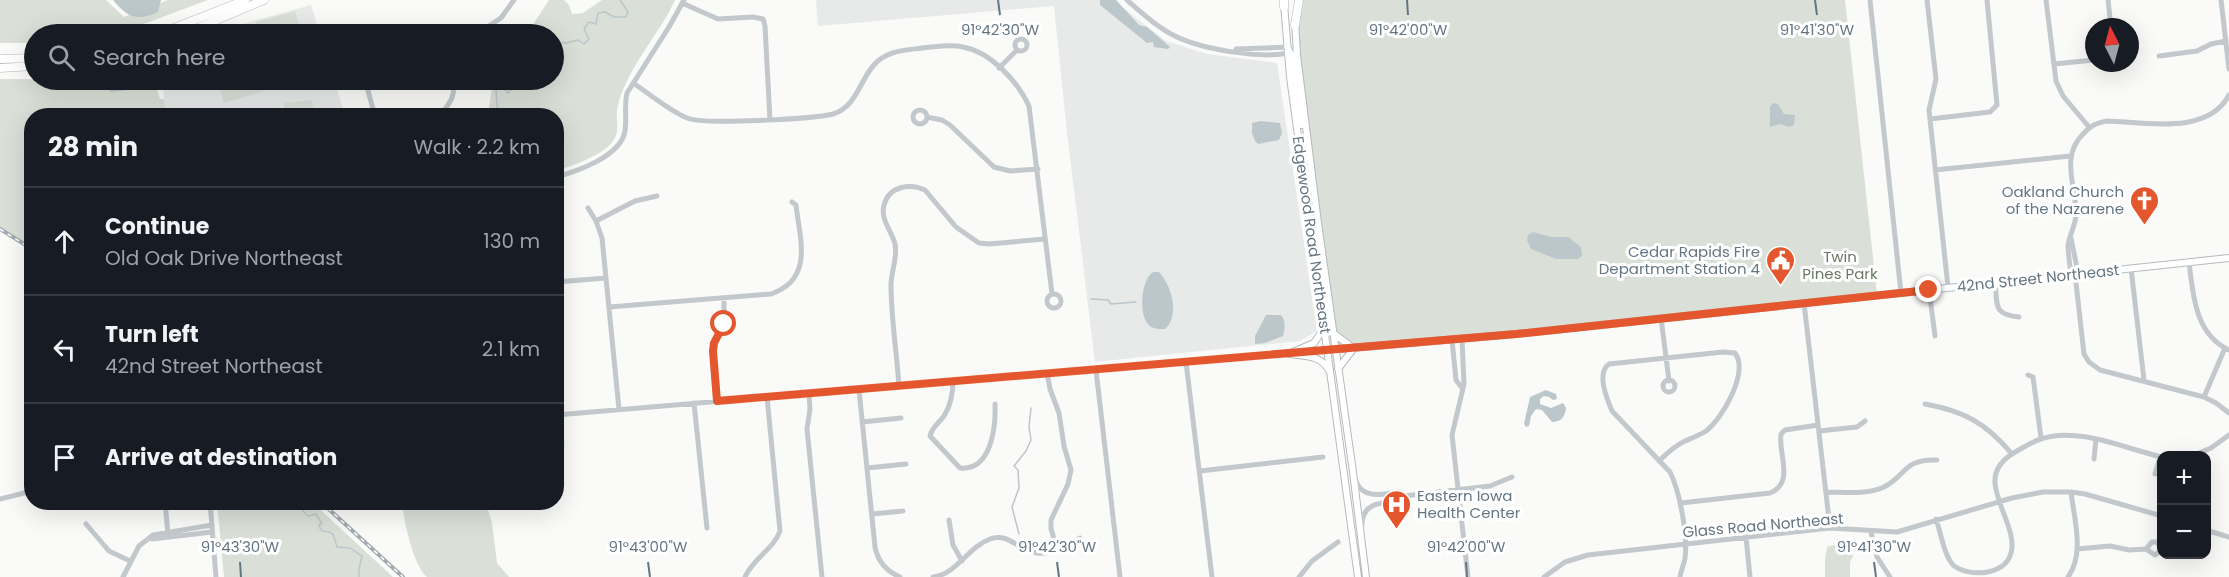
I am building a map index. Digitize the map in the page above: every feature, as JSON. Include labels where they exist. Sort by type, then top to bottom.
[{"type":"highway","points":[[184,24],[245,0]]},
{"type":"highway","points":[[207,24],[264,0]]},
{"type":"highway","points":[[1295,25],[1297,0]]},
{"type":"highway","points":[[0,59],[24,58]]},
{"type":"highway","points":[[0,68],[24,67]]},
{"type":"main road","name":"Edgewood Road Northeast","points":[[1284,2],[1325,327],[1338,370],[1362,534],[1366,577]]},
{"type":"main road","name":"Edgewood Road Northeast","points":[[1295,25],[1290,51],[1308,142],[1332,333],[1332,376],[1358,577]]},
{"type":"main road","name":"42nd Street Northeast","points":[[1331,350],[1462,339],[2229,258]]},
{"type":"main road","points":[[1289,354],[1314,343],[1325,327]]},
{"type":"main road","points":[[1332,333],[1354,348],[1338,370]]},
{"type":"main road","points":[[1289,354],[1321,360],[1332,376]]},
{"type":"street","points":[[492,24],[501,18],[514,0]]},
{"type":"street","points":[[1127,0],[1152,22],[1175,36],[1210,48],[1248,54],[1290,51]]},
{"type":"street","points":[[1870,0],[1901,293]]},
{"type":"street","points":[[1927,0],[1936,79],[1929,103],[1930,119],[1948,287]]},
{"type":"street","points":[[1930,119],[1990,112],[1996,105],[1987,0]]},
{"type":"street","points":[[2046,0],[2056,81],[2063,96],[2089,127]]},
{"type":"street","points":[[2108,0],[2110,18]]},
{"type":"street","points":[[2221,0],[2229,69]]},
{"type":"street","points":[[564,174],[595,162],[620,144],[625,129],[626,99],[633,83],[683,1],[718,20],[753,17],[763,19],[770,120]]},
{"type":"street","points":[[2159,56],[2197,51],[2211,44],[2226,41]]},
{"type":"street","points":[[633,83],[688,118],[708,121],[819,116],[842,110],[856,95],[866,73],[872,66],[891,53],[902,50],[963,46],[980,52],[1019,88],[1029,106],[1052,294]]},
{"type":"street","points":[[999,68],[1017,50]]},
{"type":"street","points":[[2054,64],[2085,61]]},
{"type":"street","points":[[367,90],[373,108]]},
{"type":"street","points":[[446,108],[453,98],[455,90]]},
{"type":"street","points":[[2229,95],[2220,107],[2194,122],[2174,124],[2098,122],[2089,127],[2075,141],[2070,156],[2076,211],[2076,222],[2071,238],[2084,354],[2089,362],[2100,370],[2204,398],[2216,403],[2229,413]]},
{"type":"street","points":[[927,117],[942,120],[950,125],[994,166],[1010,171],[1038,169]]},
{"type":"street","points":[[1935,170],[2070,156]]},
{"type":"street","points":[[899,387],[891,286],[896,245],[883,217],[884,204],[893,191],[907,186],[925,190],[948,219],[980,243],[1046,239]]},
{"type":"street","points":[[596,220],[635,201],[657,196]]},
{"type":"street","points":[[609,307],[771,294],[781,291],[795,279],[799,271],[801,255],[796,205],[792,202]]},
{"type":"street","points":[[588,208],[596,220],[602,238],[620,409]]},
{"type":"street","points":[[2188,262],[2198,315],[2205,329],[2227,349],[2204,398]]},
{"type":"street","points":[[2131,268],[2144,380]]},
{"type":"street","points":[[564,281],[606,278]]},
{"type":"street","points":[[1995,282],[2000,312],[2004,315],[2019,317]]},
{"type":"street","points":[[1929,290],[1935,336]]},
{"type":"street","points":[[717,401],[713,351],[714,343],[724,324],[724,298]]},
{"type":"street","points":[[1804,303],[1830,528]]},
{"type":"street","points":[[1661,318],[1669,381]]},
{"type":"street","points":[[1462,339],[1464,375],[1452,435],[1468,577]]},
{"type":"street","points":[[1452,340],[1456,380],[1462,388]]},
{"type":"street","name":"42nd Street Northeast","points":[[564,414],[1331,350]]},
{"type":"street","points":[[1659,461],[1669,451],[1705,432],[1715,422],[1738,383],[1739,358],[1734,353],[1728,351],[1610,364],[1605,367],[1603,375],[1612,411],[1659,461],[1670,472],[1675,483],[1681,503],[1685,544],[1685,562],[1680,577]]},
{"type":"street","points":[[1186,362],[1212,577]]},
{"type":"street","points":[[1096,370],[1120,577]]},
{"type":"street","points":[[1047,374],[1059,413],[1064,446],[1071,470],[1068,484],[1051,520],[1050,529],[1057,548]]},
{"type":"street","points":[[2028,375],[2033,378],[2041,438]]},
{"type":"street","points":[[953,381],[950,404],[944,416],[932,429],[930,436],[960,468],[970,469],[977,464],[991,445],[995,404]]},
{"type":"street","points":[[859,390],[877,556],[883,566],[898,577]]},
{"type":"street","points":[[809,394],[810,410],[807,429],[822,577]]},
{"type":"street","points":[[746,577],[752,566],[774,543],[780,531],[767,397]]},
{"type":"street","points":[[694,403],[707,528]]},
{"type":"street","points":[[1925,404],[1943,407],[1985,426],[2012,454]]},
{"type":"street","points":[[862,422],[901,418]]},
{"type":"street","points":[[1681,503],[1770,493],[1778,490],[1784,477],[1781,434],[1785,430],[1857,427],[1864,421]]},
{"type":"street","points":[[2204,451],[2229,435]]},
{"type":"street","points":[[1936,519],[1953,565],[1968,574],[1995,571],[2006,564],[2011,553],[2009,532],[1994,479],[2000,464],[2012,454],[2041,438],[2065,436],[2096,439],[2157,456]]},
{"type":"street","points":[[2094,459],[2096,439]]},
{"type":"street","points":[[1200,471],[1323,457]]},
{"type":"street","points":[[1826,492],[1872,491],[1892,482],[1902,470],[1913,464],[1926,459],[1938,460]]},
{"type":"street","points":[[867,468],[906,464]]},
{"type":"street","points":[[2155,474],[2157,468]]},
{"type":"street","points":[[1353,472],[1358,485],[1368,494],[1399,492],[1404,496]]},
{"type":"street","points":[[1362,534],[1362,518],[1365,510],[1377,504],[1400,501],[1404,496],[1490,486],[1512,477]]},
{"type":"street","points":[[2068,577],[2076,563],[2077,549],[2071,492]]},
{"type":"street","name":"Glass Road Northeast","points":[[1544,577],[1565,562],[1587,555],[1830,528],[1897,532],[2025,495],[2071,492],[2098,496],[2157,514]]},
{"type":"street","points":[[0,499],[24,493]]},
{"type":"street","points":[[166,510],[168,534]]},
{"type":"street","points":[[211,510],[216,577]]},
{"type":"street","points":[[872,514],[903,511]]},
{"type":"street","points":[[949,520],[953,545],[962,561]]},
{"type":"street","points":[[86,524],[109,551],[130,561]]},
{"type":"street","points":[[123,577],[130,561],[144,541],[212,525]]},
{"type":"street","points":[[168,534],[212,532]]},
{"type":"street","points":[[1871,532],[1877,557],[1890,577]]},
{"type":"street","points":[[2211,532],[2229,537]]},
{"type":"street","points":[[1746,537],[1750,577]]},
{"type":"street","points":[[933,577],[945,574],[983,543],[996,538],[1004,538],[1036,553],[1043,553],[1080,538]]},
{"type":"street","points":[[1299,577],[1312,561],[1338,542]]},
{"type":"street","points":[[2077,549],[2110,546],[2129,550],[2146,549]]},
{"type":"shaded area","points":[[113,0],[161,0],[158,12],[138,17],[128,14]]},
{"type":"shaded area","points":[[816,0],[1113,0],[1166,41],[1207,54],[1277,63],[1317,331],[1300,341],[1095,362],[1054,6],[818,26]]},
{"type":"shaded area","points":[[1100,0],[1116,0],[1139,25],[1147,27],[1170,47],[1168,49],[1154,47],[1153,42],[1147,43],[1100,5]]},
{"type":"shaded area","points":[[311,5],[317,24],[242,24]]},
{"type":"shaded area","points":[[163,90],[337,90],[343,108],[165,108]]},
{"type":"shaded area","points":[[1773,103],[1778,104],[1784,114],[1795,115],[1794,125],[1789,127],[1780,124],[1770,127],[1770,107]]},
{"type":"shaded area","points":[[1261,121],[1280,123],[1282,133],[1279,140],[1258,144],[1255,141],[1252,123]]},
{"type":"shaded area","points":[[1533,232],[1551,237],[1568,237],[1581,247],[1582,256],[1578,259],[1556,259],[1531,249],[1527,240],[1528,235]]},
{"type":"shaded area","points":[[1153,272],[1159,272],[1171,292],[1172,316],[1165,329],[1151,326],[1144,318],[1142,296],[1146,282]]},
{"type":"shaded area","points":[[1266,315],[1281,315],[1285,325],[1283,336],[1255,344],[1255,336]]},
{"type":"shaded area","points":[[1546,390],[1556,394],[1557,399],[1553,400],[1544,396],[1540,399],[1540,404],[1551,408],[1563,403],[1566,408],[1564,416],[1552,422],[1542,410],[1536,409],[1531,416],[1529,426],[1526,427],[1524,424],[1530,397]]},
{"type":"green space","points":[[0,0],[106,0],[124,17],[168,0],[208,0],[144,24],[24,24],[24,43],[0,43]]},
{"type":"green space","points":[[549,0],[564,0],[569,5],[572,14],[583,13],[602,0],[675,0],[637,62],[620,97],[615,138],[603,151],[564,168],[564,108],[489,108],[492,90],[564,90],[564,24],[533,24]]},
{"type":"green space","name":"Twin Pines Park","points":[[1299,0],[1845,0],[1877,295],[1335,350],[1297,55]]},
{"type":"green space","points":[[295,11],[299,24],[256,24],[256,22]]},
{"type":"green space","points":[[0,79],[24,79],[24,90],[157,90],[160,99],[164,99],[165,108],[24,108],[24,244],[0,229]]},
{"type":"green space","points":[[220,90],[263,91],[224,103]]},
{"type":"green space","points":[[312,100],[313,108],[284,108],[284,103]]},
{"type":"green space","points":[[218,510],[321,510],[393,577],[224,577]]},
{"type":"green space","points":[[403,510],[488,510],[497,563],[509,577],[427,577],[417,563]]},
{"type":"green space","points":[[1844,542],[1849,545],[1853,556],[1850,562],[1850,577],[1825,577],[1827,547]]},
{"type":"waterway","points":[[564,43],[578,40],[584,44],[589,39],[584,29],[589,22],[596,24],[598,13],[605,12],[614,17],[626,17],[628,12],[620,0]]},
{"type":"waterway","points":[[496,90],[498,108]]},
{"type":"waterway","points":[[505,90],[508,93],[511,90]]},
{"type":"waterway","points":[[1091,299],[1108,300],[1111,304],[1136,302]]},
{"type":"waterway","points":[[1019,534],[1012,507],[1019,488],[1018,470],[1014,466],[1026,451],[1031,440],[1029,427],[1031,408]]},
{"type":"waterway","points":[[303,510],[308,516],[316,514],[322,524],[319,525],[321,530],[333,534],[337,547],[350,548],[362,556],[359,577]]},
{"type":"railway","points":[[0,229],[24,244]]},
{"type":"railway","points":[[330,510],[403,577]]},
{"type":"place","name":"Oakland Church of the Nazarene","points":[[2145,226]]},
{"type":"place","name":"Cedar Rapids Fire Department Station 4","points":[[1781,286]]},
{"type":"place","name":"Eastern Iowa Health Center","points":[[1396,530]]},
{"type":"route","points":[[724,324],[714,343],[713,351],[717,401],[1516,334],[1929,290]]}]
